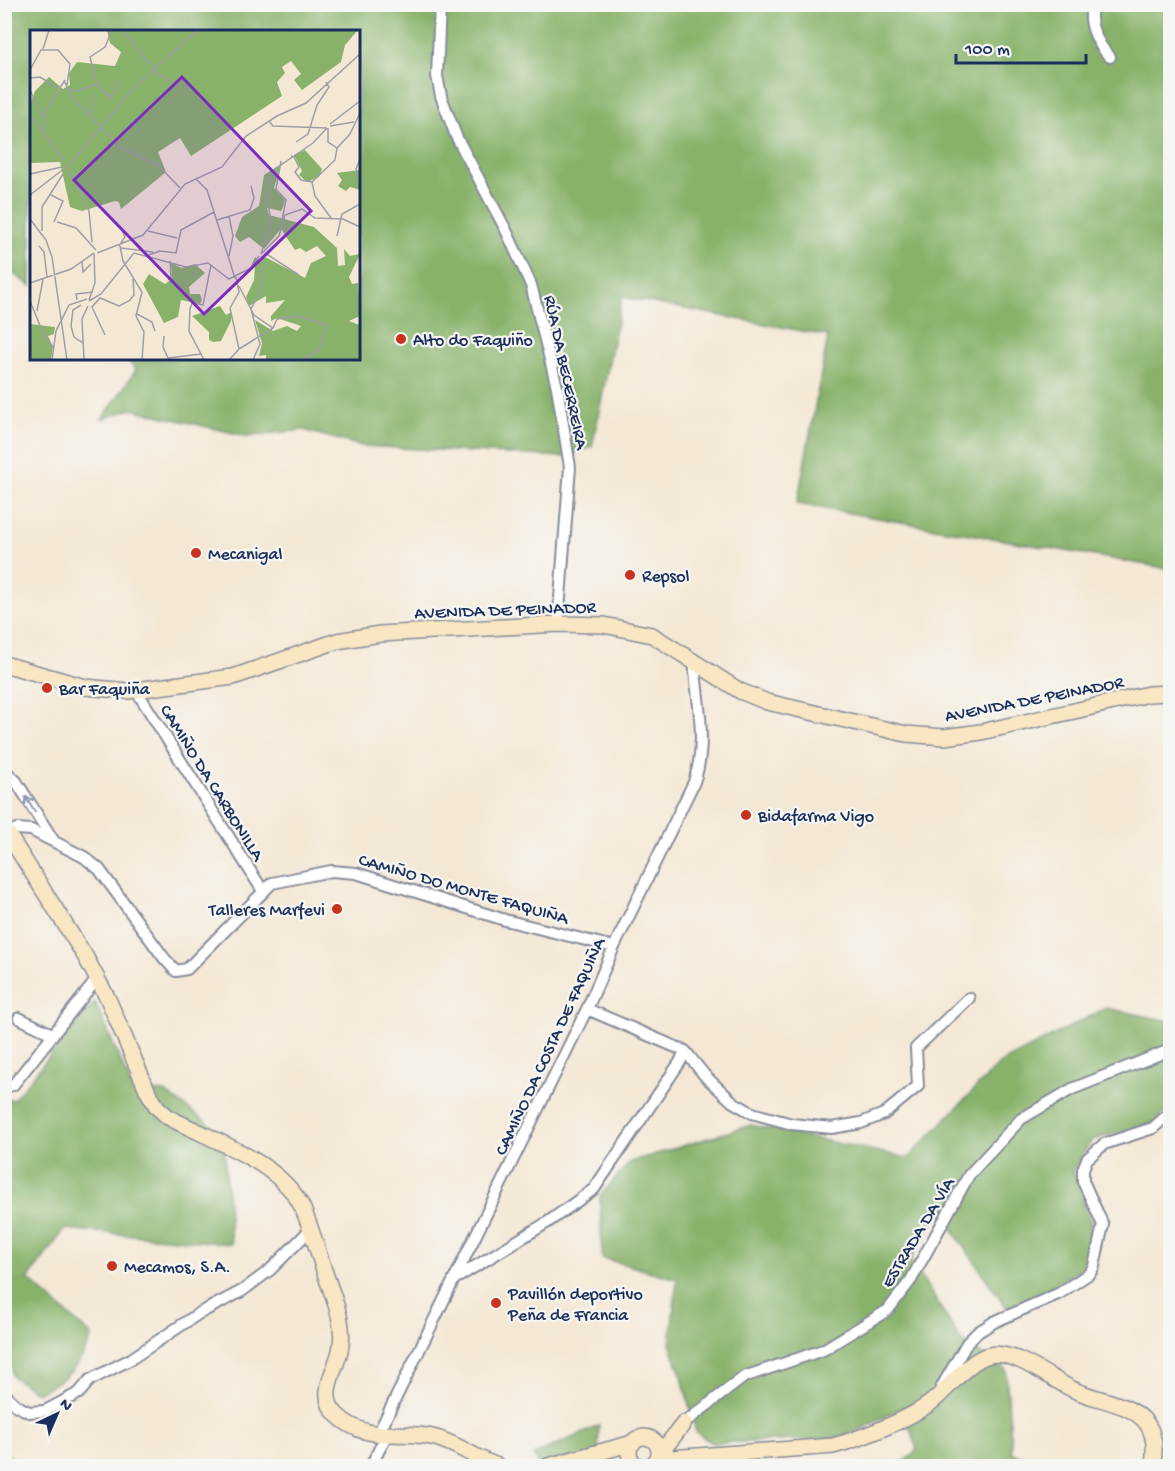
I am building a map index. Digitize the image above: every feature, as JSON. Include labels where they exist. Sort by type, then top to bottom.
[{"type":"street","name":"RÚA DA BECERREIRA","points":[[440,4],[437,76],[441,96],[456,136],[506,230],[531,285],[557,387],[570,467],[558,624]]},
{"type":"street","points":[[1093,4],[1090,12],[1099,46],[1110,57]]},
{"type":"street","name":"AVENIDA DE PEINADOR","points":[[4,664],[84,687],[136,690],[232,677],[337,641],[380,634],[558,624],[604,625],[652,635],[740,691],[766,702],[906,734],[944,737],[981,732],[1149,694],[1170,693]]},
{"type":"street","name":"CAMIÑO DA COSTA DE FAQUIÑA","points":[[371,1467],[382,1435],[587,1010],[699,765],[703,737],[694,660]]},
{"type":"street","name":"CAMIÑO DA CARBONILLA","points":[[136,690],[263,891]]},
{"type":"street","points":[[4,770],[16,781],[53,841]]},
{"type":"street","points":[[6,830],[97,979],[157,1107],[168,1117],[248,1157],[280,1180],[302,1206],[339,1312],[340,1350],[329,1382],[328,1396],[331,1407],[347,1424],[382,1435],[432,1437],[451,1443],[498,1467]]},
{"type":"street","name":"CAMIÑO DO MONTE FAQUIÑA","points":[[6,830],[31,830],[84,857],[99,869],[176,971],[187,969],[272,883],[331,871],[356,873],[505,920],[614,947]]},
{"type":"street","points":[[4,1087],[13,1085],[97,979]]},
{"type":"street","points":[[587,1010],[684,1051],[726,1095],[752,1113],[810,1128],[861,1123],[884,1114],[918,1086],[916,1048],[969,998]]},
{"type":"street","points":[[19,1018],[52,1034]]},
{"type":"street","name":"ESTRADA DA VÍA","points":[[684,1423],[744,1377],[823,1350],[888,1310],[911,1280],[969,1175],[1021,1119],[1071,1089],[1170,1050]]},
{"type":"street","points":[[458,1277],[548,1222],[594,1189],[674,1072],[684,1051]]},
{"type":"street","points":[[936,1399],[967,1343],[978,1332],[994,1322],[1060,1293],[1090,1273],[1094,1266],[1103,1225],[1100,1212],[1083,1181],[1083,1169],[1087,1159],[1104,1143],[1152,1128],[1170,1113]]},
{"type":"street","points":[[4,1394],[17,1406],[29,1412],[45,1411],[79,1393],[90,1380],[140,1354],[198,1314],[242,1291],[270,1270],[310,1230]]},
{"type":"street","points":[[658,1457],[676,1462],[833,1446],[853,1441],[927,1406],[978,1360],[990,1355],[1014,1358],[1072,1389],[1136,1413],[1151,1429],[1155,1446],[1153,1467]]},
{"type":"street","points":[[653,1440],[684,1423]]},
{"type":"street","points":[[548,1467],[610,1450],[620,1444],[634,1459],[648,1466],[658,1457],[684,1423]]},
{"type":"street","points":[[634,1459],[641,1437],[653,1440],[658,1446],[658,1457]]},
{"type":"green space","points":[[4,5],[1170,5],[1170,569],[797,504],[828,336],[622,297],[592,447],[563,457],[362,446],[303,430],[246,436],[131,409],[102,419],[136,370],[128,360],[360,360],[360,30],[30,30],[30,285],[5,268]]},
{"type":"green space","points":[[95,1002],[133,1090],[165,1092],[223,1134],[231,1244],[65,1229],[28,1279],[92,1336],[71,1371],[37,1393],[12,1376],[9,1335],[5,1333],[4,1098],[13,1100]]},
{"type":"green space","points":[[1106,1008],[1170,1021],[1170,1109],[1153,1123],[1092,1140],[1073,1170],[1091,1222],[1084,1266],[1034,1299],[1006,1307],[939,1211],[911,1260],[961,1341],[1006,1370],[1012,1453],[1047,1466],[899,1466],[917,1450],[903,1407],[856,1432],[829,1439],[712,1443],[696,1432],[682,1377],[670,1344],[677,1279],[602,1258],[600,1196],[630,1162],[751,1125],[908,1158],[1000,1063]]},
{"type":"green space","points":[[599,1426],[598,1463],[618,1463],[616,1466],[540,1466],[533,1455]]},
{"type":"green space","points":[[5,1455],[31,1466],[5,1466]]},
{"type":"place","name":"Alto do Faquiño","points":[[401,339]]},
{"type":"place","name":"Mecanigal","points":[[196,553]]},
{"type":"place","name":"Repsol","points":[[630,575]]},
{"type":"place","name":"Bar Faquiña","points":[[47,688]]},
{"type":"place","name":"Bidafarma Vigo","points":[[746,815]]},
{"type":"place","name":"Talleres Marfevi","points":[[337,909]]},
{"type":"place","name":"Mecamos, S.A.","points":[[112,1266]]},
{"type":"place","name":"Pavillón deportivo Peña de Francia","points":[[496,1303]]}]
